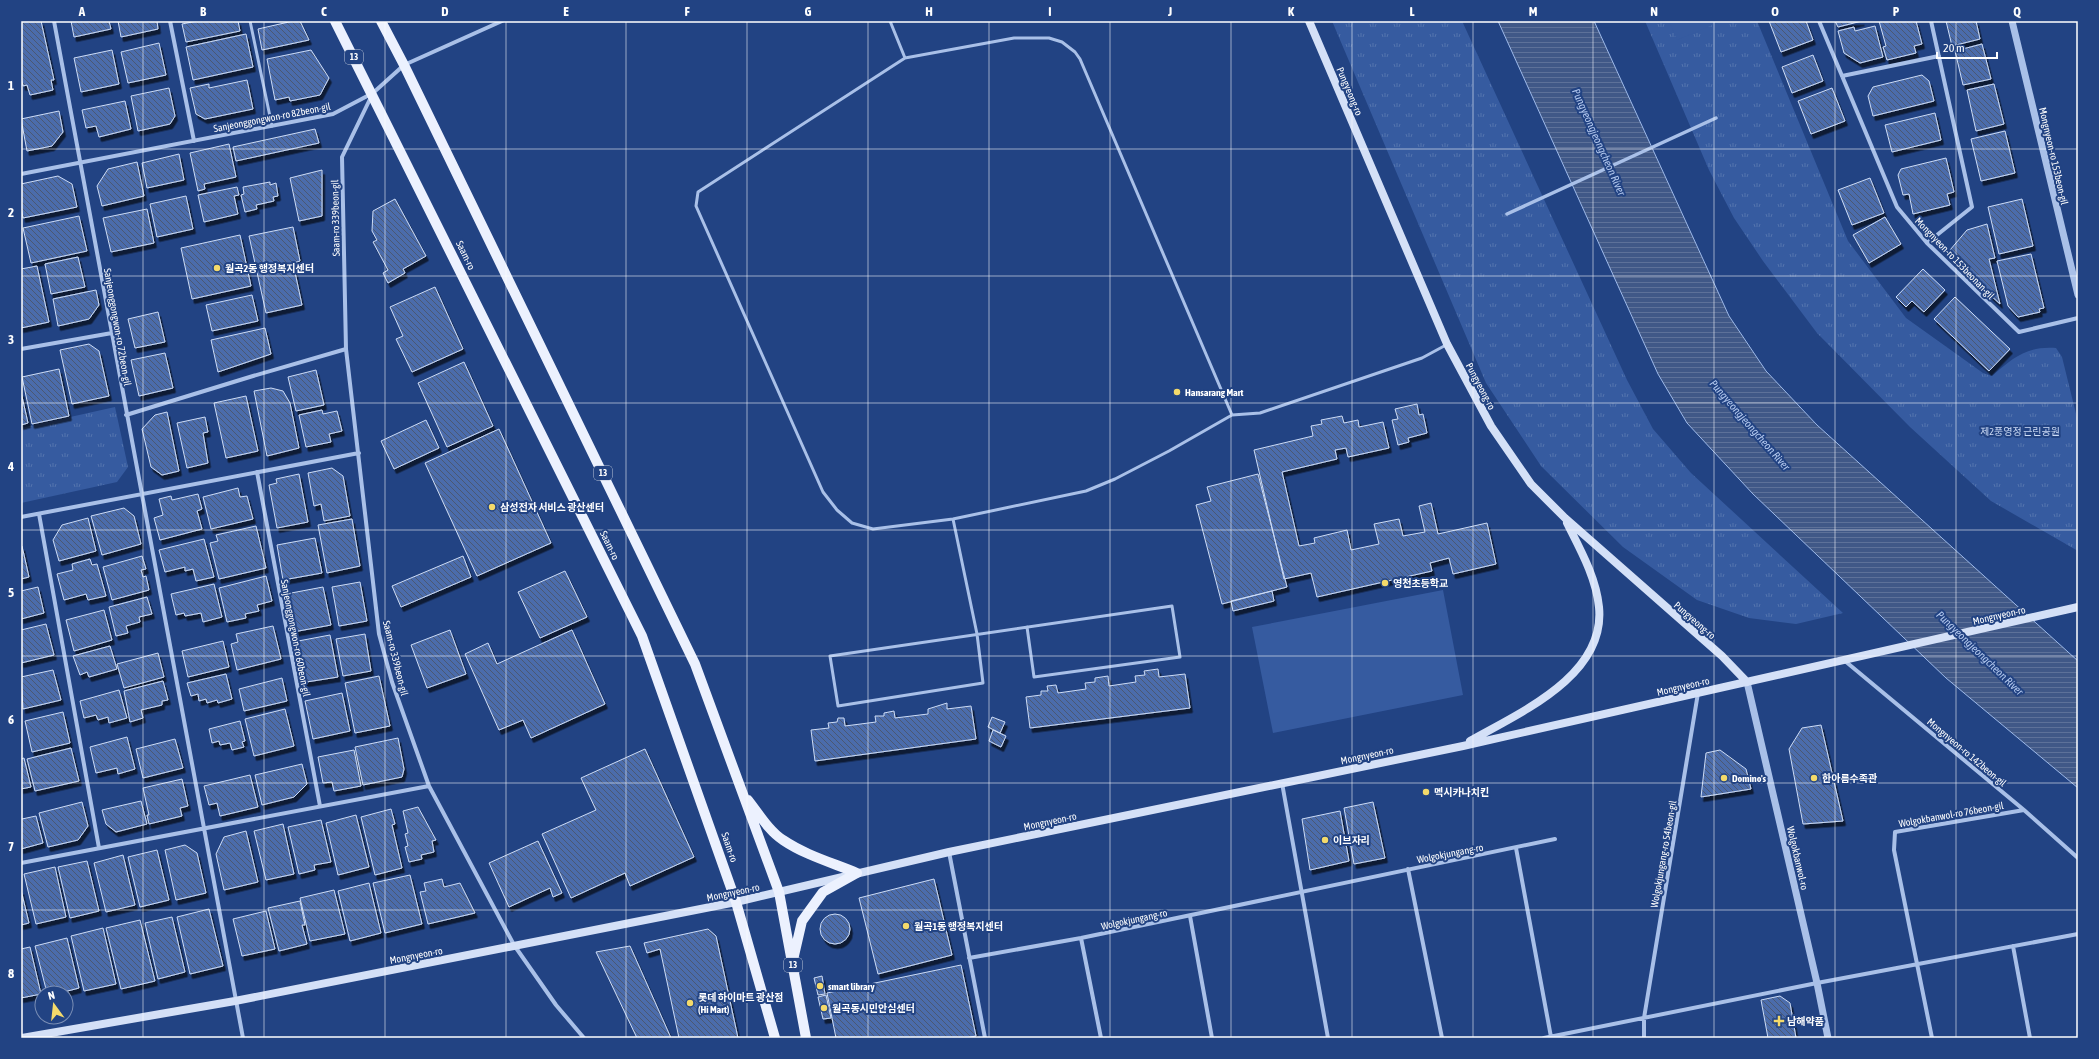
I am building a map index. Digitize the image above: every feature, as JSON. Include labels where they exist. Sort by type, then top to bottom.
[{"type":"main road","name":"Saam-ro","points":[[335,21],[373,93],[642,636],[736,902],[775,1038]]},
{"type":"main road","name":"13","points":[[381,21],[404,65],[695,664],[779,892],[806,1038]]},
{"type":"main road","name":"Pungyeong-ro","points":[[1309,21],[1448,344],[1491,426],[1531,484],[1564,518],[1722,656],[1747,682]]},
{"type":"main road","points":[[1463,746],[1538,701],[1566,682],[1588,654],[1599,629],[1599,607],[1588,566],[1564,518]]},
{"type":"main road","name":"Mongnyeon-ro","points":[[22,1038],[235,1001],[736,902],[949,852],[1463,746],[2078,607]]},
{"type":"main road","points":[[743,793],[772,830],[782,840],[799,849],[857,873]]},
{"type":"main road","points":[[792,964],[802,921],[823,892],[857,873]]},
{"type":"street","points":[[54,21],[80,163]]},
{"type":"street","points":[[170,21],[194,141]]},
{"type":"street","points":[[373,93],[404,65],[502,21]]},
{"type":"street","name":"Mongnyeon-ro 153beonan-gil","points":[[1819,21],[1897,208],[1927,243],[2019,332],[2078,318]]},
{"type":"street","points":[[1927,243],[1972,207],[1931,21]]},
{"type":"street","name":"Mongnyeon-ro 153beon-gil","points":[[2012,21],[2078,295]]},
{"type":"street","points":[[1842,76],[1939,56]]},
{"type":"street","name":"Sanjeonggongwon-ro 82beon-gil","points":[[21,174],[333,114],[373,93]]},
{"type":"street","name":"Saam-ro 339beon-gil","points":[[373,93],[342,158],[346,349],[379,634],[392,682],[429,786],[514,945],[556,1005],[584,1038]]},
{"type":"street","points":[[1507,214],[1716,118]]},
{"type":"street","name":"Sanjeonggongwon-ro 72beon-gil","points":[[80,163],[142,494]]},
{"type":"street","points":[[21,349],[112,333]]},
{"type":"street","points":[[126,415],[260,373],[346,349]]},
{"type":"street","points":[[21,517],[358,453]]},
{"type":"street","name":"Sanjeonggongwon-ro 60beon-gil","points":[[257,472],[320,806]]},
{"type":"street","points":[[142,494],[243,1038]]},
{"type":"street","points":[[39,514],[100,848]]},
{"type":"street","name":"Mongnyeon-ro 142beon-gil","points":[[1844,660],[2024,810],[2078,858]]},
{"type":"street","name":"Wolgokbanwol-ro","points":[[1747,682],[1817,983],[1828,1038]]},
{"type":"street","name":"Wolgokjungang-ro 54beon-gil","points":[[1644,1038],[1644,1018],[1698,693]]},
{"type":"street","points":[[1282,783],[1328,1038]]},
{"type":"street","points":[[21,863],[205,827],[429,786]]},
{"type":"street","name":"Wolgokbanwol-ro 76beon-gil","points":[[1918,964],[1894,850],[1895,832],[2024,810]]},
{"type":"street","name":"Wolgokjungang-ro","points":[[969,958],[1081,938],[1190,916],[1555,839]]},
{"type":"street","points":[[1516,848],[1551,1037]]},
{"type":"street","points":[[949,852],[985,1038]]},
{"type":"street","points":[[1408,869],[1442,1038]]},
{"type":"street","points":[[1190,916],[1212,1038]]},
{"type":"street","points":[[1544,1038],[1817,983],[2078,934]]},
{"type":"street","points":[[1081,938],[1101,1038]]},
{"type":"street","points":[[2013,946],[2030,1038]]},
{"type":"street","points":[[1918,964],[1932,1038]]},
{"type":"lane","points":[[250,21],[272,126]]},
{"type":"lane","points":[[890,21],[905,58]]},
{"type":"lane","points":[[1232,415],[1089,80],[1075,52],[1062,42],[1049,38],[1014,38],[905,58],[698,192],[696,206],[823,492],[837,510],[852,523],[873,529],[953,519],[1086,491],[1115,479],[1169,451],[1232,415],[1260,413],[1422,358],[1448,344]]},
{"type":"lane","points":[[953,519],[977,634],[983,683],[838,706],[830,656],[977,634],[1172,606],[1180,657],[1034,677],[1027,627]]},
{"type":"green space","points":[[1332,21],[1462,21],[1627,380],[1653,429],[1691,473],[1843,613],[1796,624],[1749,618],[1697,600],[1623,547],[1541,466],[1486,383]]},
{"type":"green space","name":"제2풍영정 근린공원","points":[[1645,21],[1757,21],[1848,241],[1906,318],[1983,373],[1992,376],[2021,354],[2036,349],[2056,348],[2062,357],[2078,422],[2078,551],[1991,501],[1910,427],[1817,333],[1763,261],[1734,218],[1709,170]]},
{"type":"green space","points":[[1669,21],[1722,21],[1677,40]]},
{"type":"green space","points":[[115,407],[128,467],[117,482],[21,503],[21,428]]},
{"type":"green space","points":[[1443,590],[1463,695],[1273,733],[1252,627]]},
{"type":"water","name":"Pungyeongjeongcheon River","points":[[1498,21],[1594,21],[1729,316],[1766,371],[1817,425],[2078,661],[2078,788],[1946,678],[1753,494],[1687,423],[1658,374]]},
{"type":"building","points":[[21,21],[41,21],[54,80],[51,80],[53,90],[30,95],[27,85],[23,86],[21,77]]},
{"type":"building","points":[[71,21],[109,21],[111,29],[74,37]]},
{"type":"building","points":[[118,21],[157,21],[158,29],[121,37]]},
{"type":"building","points":[[197,21],[238,21],[240,31],[186,42],[182,24]]},
{"type":"building","points":[[293,21],[300,21],[309,40],[262,50],[258,29]]},
{"type":"building","points":[[1769,21],[1806,21],[1813,40],[1781,52]]},
{"type":"building","points":[[1835,21],[1862,21],[1838,27]]},
{"type":"building","points":[[1879,21],[1916,21],[1922,44],[1914,46],[1916,53],[1887,60],[1883,47],[1886,46]]},
{"type":"building","points":[[1946,21],[1976,21],[1980,39],[1952,46]]},
{"type":"building","points":[[1875,26],[1883,57],[1860,63],[1844,53],[1838,31],[1854,27],[1855,31]]},
{"type":"building","points":[[246,34],[253,67],[193,80],[186,47]]},
{"type":"building","points":[[159,43],[166,75],[128,83],[121,52]]},
{"type":"building","points":[[1982,44],[1991,79],[1963,85],[1955,51]]},
{"type":"building","points":[[112,50],[119,84],[81,92],[74,58]]},
{"type":"building","points":[[311,50],[329,78],[320,95],[290,101],[289,97],[275,100],[267,59]]},
{"type":"building","points":[[1813,55],[1823,81],[1792,93],[1782,67]]},
{"type":"building","points":[[1922,75],[1929,81],[1934,101],[1873,116],[1868,96],[1873,87]]},
{"type":"building","points":[[247,80],[253,109],[205,119],[196,114],[190,88],[209,84],[209,88]]},
{"type":"building","points":[[1994,84],[2004,124],[1976,131],[1967,90]]},
{"type":"building","points":[[169,88],[175,116],[170,124],[138,131],[131,96]]},
{"type":"building","points":[[1832,88],[1845,121],[1811,134],[1798,101]]},
{"type":"building","points":[[125,101],[131,129],[99,137],[96,126],[86,128],[82,110]]},
{"type":"building","points":[[59,111],[63,132],[52,146],[27,151],[21,119]]},
{"type":"building","points":[[1935,113],[1941,140],[1892,152],[1885,125]]},
{"type":"building","points":[[315,129],[319,143],[236,161],[233,147]]},
{"type":"building","points":[[2005,131],[2015,173],[1981,181],[1971,139]]},
{"type":"building","points":[[229,144],[236,177],[204,184],[205,189],[198,191],[190,153]]},
{"type":"building","points":[[179,154],[184,180],[147,188],[142,163]]},
{"type":"building","points":[[1946,158],[1954,192],[1947,194],[1950,205],[1913,214],[1909,194],[1903,195],[1898,175],[1901,169]]},
{"type":"building","points":[[137,162],[144,196],[102,206],[97,186],[108,169]]},
{"type":"building","points":[[322,170],[322,216],[299,221],[290,178]]},
{"type":"building","points":[[58,176],[72,184],[77,207],[23,218],[21,207],[21,184]]},
{"type":"building","points":[[1870,178],[1884,213],[1852,225],[1838,190]]},
{"type":"building","points":[[270,182],[270,185],[276,183],[278,196],[273,197],[274,201],[256,205],[257,209],[245,212],[241,195],[244,194],[243,187]]},
{"type":"building","points":[[237,187],[239,195],[234,196],[238,214],[204,222],[198,195]]},
{"type":"building","points":[[186,196],[193,229],[157,237],[150,204]]},
{"type":"building","points":[[395,199],[426,256],[403,269],[405,273],[388,283],[383,273],[388,270],[373,242],[377,240],[372,231],[373,211]]},
{"type":"building","points":[[2022,199],[2033,246],[1999,254],[1988,207]]},
{"type":"building","points":[[147,209],[154,243],[111,252],[103,218]]},
{"type":"building","points":[[79,216],[87,251],[31,263],[23,228]]},
{"type":"building","points":[[1885,217],[1901,244],[1869,263],[1853,235]]},
{"type":"building","points":[[1987,224],[1995,258],[1989,259],[2000,304],[1953,261],[1950,250],[1967,230]]},
{"type":"building","points":[[293,227],[300,261],[293,263],[302,305],[266,313],[249,236]]},
{"type":"building","points":[[240,235],[251,286],[192,299],[181,248]]},
{"type":"building","points":[[2031,254],[2044,308],[2039,309],[2040,312],[2018,317],[2008,306],[1997,261]]},
{"type":"building","points":[[78,257],[85,287],[51,294],[45,264]]},
{"type":"building","points":[[37,266],[49,322],[21,328],[21,269]]},
{"type":"building","points":[[1923,269],[1945,290],[1924,312],[1912,301],[1906,307],[1896,297]]},
{"type":"building","points":[[435,287],[463,349],[412,372],[396,339],[403,336],[390,307]]},
{"type":"building","points":[[96,290],[99,305],[89,319],[58,326],[53,299]]},
{"type":"building","points":[[252,295],[258,321],[212,331],[206,305]]},
{"type":"building","points":[[1955,297],[2010,349],[1989,371],[1934,319]]},
{"type":"building","points":[[158,312],[165,342],[135,348],[128,319]]},
{"type":"building","points":[[265,328],[271,354],[218,372],[211,340]]},
{"type":"building","points":[[89,344],[99,351],[109,396],[72,404],[60,350]]},
{"type":"building","points":[[165,353],[173,388],[139,396],[131,360]]},
{"type":"building","points":[[464,362],[493,426],[447,447],[418,383]]},
{"type":"building","points":[[59,369],[69,416],[32,424],[22,377]]},
{"type":"building","points":[[316,370],[324,405],[296,411],[288,377]]},
{"type":"building","points":[[271,388],[283,391],[290,403],[299,448],[267,456],[254,391]]},
{"type":"building","points":[[21,392],[28,423],[21,425]]},
{"type":"building","points":[[246,396],[258,451],[226,458],[214,403]]},
{"type":"building","points":[[1417,404],[1419,415],[1423,414],[1427,433],[1408,438],[1409,442],[1398,445],[1392,420],[1398,419],[1395,409]]},
{"type":"building","points":[[322,410],[323,414],[337,411],[342,431],[329,434],[331,442],[306,447],[299,415]]},
{"type":"building","points":[[167,412],[179,471],[162,475],[151,467],[142,429],[155,415]]},
{"type":"building","points":[[1342,416],[1344,423],[1358,420],[1359,427],[1383,422],[1389,448],[1348,457],[1346,448],[1335,450],[1337,459],[1282,472],[1299,546],[1315,543],[1314,538],[1347,530],[1351,550],[1379,544],[1374,524],[1399,519],[1403,536],[1425,532],[1419,506],[1431,503],[1438,534],[1487,523],[1496,564],[1453,574],[1449,558],[1430,563],[1432,571],[1317,597],[1311,573],[1284,579],[1254,450],[1313,436],[1311,426],[1322,424],[1321,420]]},
{"type":"building","points":[[205,417],[208,432],[203,433],[208,463],[187,468],[177,423]]},
{"type":"building","points":[[426,420],[439,448],[394,469],[381,441]]},
{"type":"building","points":[[499,429],[551,543],[477,576],[425,463]]},
{"type":"building","points":[[332,468],[343,476],[350,516],[324,521],[321,504],[314,506],[308,473]]},
{"type":"building","points":[[299,474],[308,522],[277,528],[269,485],[277,483],[276,479]]},
{"type":"building","points":[[1258,474],[1287,587],[1222,604],[1196,505],[1211,501],[1207,487]]},
{"type":"building","points":[[238,488],[240,497],[247,496],[253,519],[211,529],[203,497]]},
{"type":"building","points":[[198,494],[202,509],[197,511],[202,529],[160,540],[154,518],[163,515],[159,499],[171,496],[172,500]]},
{"type":"building","points":[[124,508],[134,516],[141,544],[102,555],[91,516]]},
{"type":"building","points":[[88,518],[96,551],[59,561],[53,540],[62,525]]},
{"type":"building","points":[[352,519],[360,566],[327,573],[318,525]]},
{"type":"building","points":[[256,526],[266,568],[219,579],[210,543],[218,541],[216,535]]},
{"type":"building","points":[[315,538],[322,573],[283,580],[277,545]]},
{"type":"building","points":[[204,539],[214,577],[196,581],[193,569],[185,571],[185,567],[165,572],[159,550]]},
{"type":"building","points":[[22,546],[29,577],[21,579],[21,547]]},
{"type":"building","points":[[142,556],[146,569],[141,570],[143,577],[146,576],[149,590],[112,600],[103,567]]},
{"type":"building","points":[[463,556],[471,577],[401,607],[392,586]]},
{"type":"building","points":[[90,559],[92,565],[97,564],[106,596],[88,600],[86,594],[64,600],[57,574],[73,570],[72,564]]},
{"type":"building","points":[[565,571],[587,617],[540,638],[518,592]]},
{"type":"building","points":[[266,576],[272,601],[257,605],[259,611],[245,614],[246,618],[227,622],[219,588]]},
{"type":"building","points":[[360,582],[367,621],[339,626],[332,587]]},
{"type":"building","points":[[214,584],[222,617],[203,622],[201,613],[185,616],[184,613],[176,615],[171,594]]},
{"type":"building","points":[[38,587],[44,613],[21,619],[21,591]]},
{"type":"building","points":[[323,587],[331,625],[293,632],[286,594]]},
{"type":"building","points":[[1272,591],[1274,601],[1233,611],[1231,601]]},
{"type":"building","points":[[147,597],[152,614],[139,617],[140,622],[126,626],[128,633],[116,636],[109,607]]},
{"type":"building","points":[[104,610],[112,640],[74,651],[66,620]]},
{"type":"building","points":[[46,624],[54,655],[21,663],[21,630]]},
{"type":"building","points":[[273,626],[281,659],[237,670],[231,644],[238,642],[236,634]]},
{"type":"building","points":[[450,630],[466,674],[427,688],[411,645]]},
{"type":"building","points":[[572,630],[605,704],[531,738],[523,720],[499,730],[465,654],[488,643],[497,664]]},
{"type":"building","points":[[365,634],[371,671],[343,676],[336,639]]},
{"type":"building","points":[[330,635],[338,677],[300,683],[293,642]]},
{"type":"building","points":[[223,641],[229,667],[188,677],[182,651]]},
{"type":"building","points":[[110,646],[117,669],[89,677],[87,672],[80,675],[73,656]]},
{"type":"building","points":[[158,653],[164,677],[124,688],[117,664]]},
{"type":"building","points":[[1158,669],[1159,677],[1185,674],[1190,708],[1030,728],[1026,697],[1041,695],[1041,691],[1048,691],[1047,686],[1056,685],[1058,693],[1086,689],[1085,683],[1095,682],[1095,678],[1108,676],[1109,686],[1136,682],[1135,676],[1145,675],[1144,671]]},
{"type":"building","points":[[53,670],[61,700],[23,709],[21,677]]},
{"type":"building","points":[[226,674],[232,699],[218,703],[217,700],[207,703],[206,699],[199,701],[198,694],[191,696],[187,683]]},
{"type":"building","points":[[379,676],[390,726],[355,733],[345,683]]},
{"type":"building","points":[[282,678],[287,701],[244,711],[239,689]]},
{"type":"building","points":[[163,681],[168,700],[162,701],[162,705],[141,710],[143,718],[130,722],[124,691]]},
{"type":"building","points":[[119,690],[127,718],[109,723],[108,717],[98,720],[96,715],[84,718],[80,701]]},
{"type":"building","points":[[342,693],[350,731],[313,739],[305,701]]},
{"type":"building","points":[[947,703],[947,709],[971,706],[976,739],[815,761],[811,730],[829,728],[828,723],[837,722],[838,718],[844,718],[845,726],[876,722],[875,716],[884,716],[884,713],[894,711],[895,718],[928,714],[928,709]]},
{"type":"building","points":[[285,709],[294,746],[254,756],[245,719]]},
{"type":"building","points":[[63,712],[70,743],[32,752],[25,721]]},
{"type":"building","points":[[992,717],[1005,722],[1000,733],[988,727]]},
{"type":"building","points":[[240,721],[245,741],[242,742],[244,747],[232,750],[230,743],[220,745],[219,741],[212,743],[209,729]]},
{"type":"building","points":[[1821,725],[1843,821],[1803,824],[1789,749],[1802,728]]},
{"type":"building","points":[[993,730],[1006,736],[1001,747],[989,741]]},
{"type":"building","points":[[127,737],[135,769],[118,774],[117,768],[96,773],[90,747]]},
{"type":"building","points":[[398,738],[404,769],[402,777],[363,785],[355,747]]},
{"type":"building","points":[[175,739],[183,768],[143,778],[136,749]]},
{"type":"building","points":[[71,748],[79,781],[35,791],[27,759]]},
{"type":"building","points":[[645,749],[694,857],[630,886],[625,873],[571,898],[542,834],[596,810],[581,778]]},
{"type":"building","points":[[354,750],[361,786],[334,791],[332,782],[323,783],[318,757]]},
{"type":"building","points":[[1720,750],[1746,769],[1751,789],[1701,797],[1706,753]]},
{"type":"building","points":[[24,758],[31,787],[21,789],[21,759]]},
{"type":"building","points":[[302,764],[307,784],[294,797],[262,805],[255,775]]},
{"type":"building","points":[[250,775],[258,807],[220,816],[217,803],[209,805],[204,786]]},
{"type":"building","points":[[182,779],[188,806],[180,808],[182,816],[149,824],[147,815],[149,815],[143,788]]},
{"type":"building","points":[[141,801],[147,824],[116,832],[106,824],[102,810]]},
{"type":"building","points":[[82,802],[88,826],[78,840],[48,847],[39,813]]},
{"type":"building","points":[[1373,802],[1385,858],[1354,864],[1344,808]]},
{"type":"building","points":[[418,807],[436,840],[432,841],[434,852],[421,855],[422,859],[409,862],[405,847],[408,846],[405,834],[408,833],[403,811]]},
{"type":"building","points":[[391,809],[395,824],[392,825],[402,868],[375,875],[361,817]]},
{"type":"building","name":"이브자리","points":[[1340,811],[1349,861],[1310,870],[1302,819]]},
{"type":"building","points":[[356,815],[369,867],[338,875],[326,823]]},
{"type":"building","points":[[36,816],[43,843],[21,849],[21,817],[22,819]]},
{"type":"building","points":[[321,820],[331,862],[314,865],[315,870],[299,874],[288,827]]},
{"type":"building","points":[[283,824],[294,874],[266,880],[254,831]]},
{"type":"building","points":[[246,831],[258,882],[224,890],[216,854],[224,837]]},
{"type":"building","points":[[538,841],[562,893],[553,897],[550,888],[509,907],[489,863]]},
{"type":"building","points":[[185,845],[197,853],[206,893],[176,900],[165,850]]},
{"type":"building","points":[[157,850],[169,900],[140,907],[128,857]]},
{"type":"building","points":[[123,855],[135,905],[106,912],[94,863]]},
{"type":"building","points":[[87,861],[99,911],[70,918],[58,867]]},
{"type":"building","points":[[55,867],[66,917],[36,924],[24,874]]},
{"type":"building","points":[[410,875],[422,924],[385,933],[373,883]]},
{"type":"building","points":[[442,879],[444,887],[460,883],[475,913],[428,924],[420,892],[426,891],[424,883]]},
{"type":"building","name":"월곡1동 행정복지센터","points":[[934,879],[952,955],[878,974],[859,898]]},
{"type":"building","points":[[369,883],[381,933],[350,941],[338,891]]},
{"type":"building","points":[[21,890],[29,923],[21,925]]},
{"type":"building","points":[[334,890],[345,934],[310,941],[300,898]]},
{"type":"building","points":[[300,901],[305,925],[302,925],[307,944],[279,951],[268,908]]},
{"type":"building","points":[[209,909],[223,966],[190,974],[177,917]]},
{"type":"building","points":[[266,911],[275,949],[242,956],[233,919]]},
{"type":"building","points":[[835,914],[841,915],[849,923],[849,935],[841,943],[835,944],[829,943],[821,935],[820,929],[821,923],[829,915]]},
{"type":"building","points":[[172,917],[185,972],[158,979],[145,923]]},
{"type":"building","points":[[140,920],[155,981],[121,989],[106,928]]},
{"type":"building","points":[[103,928],[116,984],[84,991],[71,936]]},
{"type":"building","points":[[708,929],[716,936],[738,1038],[679,1038],[660,949],[647,953],[644,943]]},
{"type":"building","points":[[67,938],[79,988],[74,989],[74,985],[45,985],[35,946]]},
{"type":"building","points":[[630,946],[671,1038],[637,1038],[596,952]]},
{"type":"building","points":[[30,947],[39,985],[34,985],[34,995],[21,998],[21,949]]},
{"type":"building","points":[[961,965],[976,1036],[965,1038],[836,1038],[827,993]]},
{"type":"building","name":"smart library","points":[[822,976],[825,994],[818,995],[814,978]]},
{"type":"building","name":"월곡동시민안심센터","points":[[826,995],[831,1018],[823,1019],[818,997]]},
{"type":"building","name":"남해약품","points":[[1780,996],[1790,1003],[1796,1038],[1768,1038],[1761,1000]]},
{"type":"place","name":"월곡2동 행정복지센터","points":[[217,268]]},
{"type":"place","name":"Hansarang Mart","points":[[1177,392]]},
{"type":"place","name":"삼성전자 서비스 광산센터","points":[[492,507]]},
{"type":"place","name":"영천초등학교","points":[[1385,583]]},
{"type":"place","name":"Domino's","points":[[1724,778]]},
{"type":"place","name":"한아름수족관","points":[[1814,778]]},
{"type":"place","name":"멕시카나치킨","points":[[1426,792]]},
{"type":"place","name":"이브자리","points":[[1325,840]]},
{"type":"place","name":"월곡1동 행정복지센터","points":[[906,926]]},
{"type":"place","name":"smart library","points":[[820,986]]},
{"type":"place","name":"롯데 하이마트 광산점 (Hi Mart)","points":[[690,1003]]},
{"type":"place","name":"월곡동시민안심센터","points":[[824,1008]]},
{"type":"place","name":"남해약품","points":[[1779,1021]]}]
